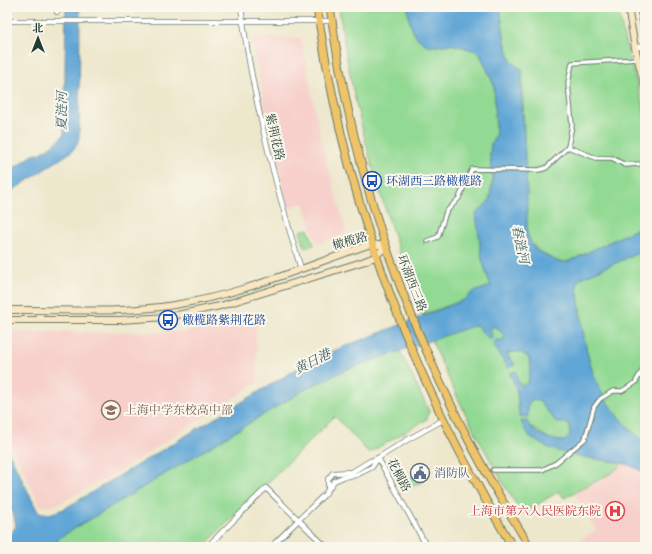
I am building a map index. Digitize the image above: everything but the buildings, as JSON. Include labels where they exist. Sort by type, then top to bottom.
[{"type":"main road","name":"环湖西三路","points":[[317,7],[318,22],[346,158],[375,257],[400,323],[443,420],[484,499],[513,547]]},
{"type":"main road","name":"环湖西三路","points":[[330,7],[349,114],[363,171],[386,246],[424,344],[474,450],[530,547]]},
{"type":"main road","points":[[628,7],[635,48],[645,88]]},
{"type":"main road","points":[[640,7],[645,31]]},
{"type":"main road","name":"橄榄路","points":[[7,310],[120,309],[173,305],[218,296],[371,244],[386,246]]},
{"type":"main road","name":"橄榄路","points":[[7,320],[120,320],[167,317],[220,306],[375,257],[386,246]]},
{"type":"street","name":"紫荆花路","points":[[241,7],[257,103],[301,269]]},
{"type":"street","points":[[7,21],[332,21]]},
{"type":"street","points":[[635,48],[645,45]]},
{"type":"street","points":[[427,241],[438,238],[446,212],[460,198],[472,169],[539,170],[546,168],[568,148],[572,125],[568,83],[572,63],[638,59]]},
{"type":"street","points":[[568,148],[596,158],[612,158],[625,165],[639,164]]},
{"type":"street","points":[[493,470],[542,470],[556,464],[585,439],[594,407],[600,399],[611,392],[622,391],[635,383],[645,366]]},
{"type":"street","name":"花榈路","points":[[427,547],[378,458],[443,420]]},
{"type":"street","points":[[273,547],[298,519],[325,494],[328,487],[338,478],[356,475],[372,466],[378,458]]},
{"type":"street","points":[[207,547],[266,488],[326,547]]},
{"type":"shaded area","points":[[254,37],[301,38],[322,145],[347,234],[317,244],[304,203],[288,208],[265,110],[252,42]]},
{"type":"shaded area","name":"上海中学东校高中部","points":[[256,314],[257,383],[116,473],[54,506],[40,506],[7,436],[7,332],[185,332]]},
{"type":"shaded area","name":"上海市第六人民医院东院","points":[[623,463],[645,473],[645,547],[570,547],[596,530],[574,493],[613,472]]},
{"type":"green space","points":[[339,7],[408,7],[411,26],[416,36],[421,41],[432,46],[451,44],[479,52],[494,85],[496,135],[491,144],[490,156],[493,179],[482,260],[491,286],[473,292],[464,300],[422,315],[395,240],[361,125],[352,86]]},
{"type":"green space","points":[[500,7],[618,7],[624,38],[645,113],[645,225],[570,261],[563,262],[550,259],[538,251],[527,233],[522,70],[511,61],[505,42]]},
{"type":"green space","points":[[308,229],[314,245],[305,248],[300,231]]},
{"type":"green space","points":[[645,250],[645,442],[626,425],[612,408],[601,391],[593,373],[587,354],[583,333],[577,287],[578,281],[581,278]]},
{"type":"green space","points":[[476,325],[490,331],[493,326],[499,329],[505,336],[503,340],[508,368],[515,365],[507,353],[520,352],[528,356],[531,365],[528,382],[523,386],[511,374],[517,392],[519,416],[527,416],[528,405],[531,399],[539,401],[557,422],[567,423],[570,427],[570,435],[564,441],[553,441],[528,425],[529,436],[551,447],[574,455],[623,463],[613,472],[564,498],[559,491],[522,514],[473,428],[431,339]]},
{"type":"green space","points":[[400,351],[429,411],[427,419],[369,453],[335,416],[203,547],[55,547],[59,538],[309,387],[345,370]]},
{"type":"green space","points":[[418,473],[423,481],[408,489],[404,482]]},
{"type":"water","points":[[66,7],[80,7],[79,138],[77,145],[71,152],[7,194],[7,169],[14,168],[33,155],[41,153],[58,141],[64,134]]},
{"type":"water","points":[[408,7],[500,7],[505,42],[511,61],[522,70],[521,86],[527,191],[527,233],[530,243],[537,251],[561,263],[570,261],[645,225],[645,250],[581,278],[578,281],[577,287],[583,333],[587,354],[593,373],[601,391],[612,408],[626,425],[645,442],[645,473],[622,463],[564,453],[549,448],[527,433],[521,421],[527,421],[533,430],[543,436],[559,441],[564,441],[570,435],[570,427],[567,423],[557,423],[539,401],[531,400],[528,405],[528,417],[519,416],[517,392],[510,373],[516,371],[518,383],[522,386],[528,382],[531,365],[528,357],[520,352],[507,353],[508,357],[515,365],[508,368],[493,344],[496,340],[503,340],[504,336],[499,329],[493,326],[490,331],[493,337],[490,340],[476,325],[345,370],[309,387],[59,538],[55,547],[7,547],[7,535],[11,534],[16,526],[14,516],[7,499],[7,449],[38,512],[49,514],[64,509],[315,358],[464,300],[473,292],[491,286],[482,260],[476,214],[489,201],[493,179],[490,156],[491,144],[496,135],[494,85],[479,52],[451,44],[435,46],[422,42],[411,27]]},
{"type":"place","name":"环湖西三路橄榄路","points":[[372,181]]},
{"type":"place","name":"橄榄路紫荆花路","points":[[168,320]]},
{"type":"place","name":"上海中学东校高中部","points":[[111,410]]},
{"type":"place","name":"消防队","points":[[420,473]]},
{"type":"place","name":"上海市第六人民医院东院","points":[[615,511]]},
{"type":"water label","name":"夏涟河","points":[[61,111]]},
{"type":"water label","name":"春涟河","points":[[521,244]]},
{"type":"water label","name":"黄日港","points":[[312,361]]}]
